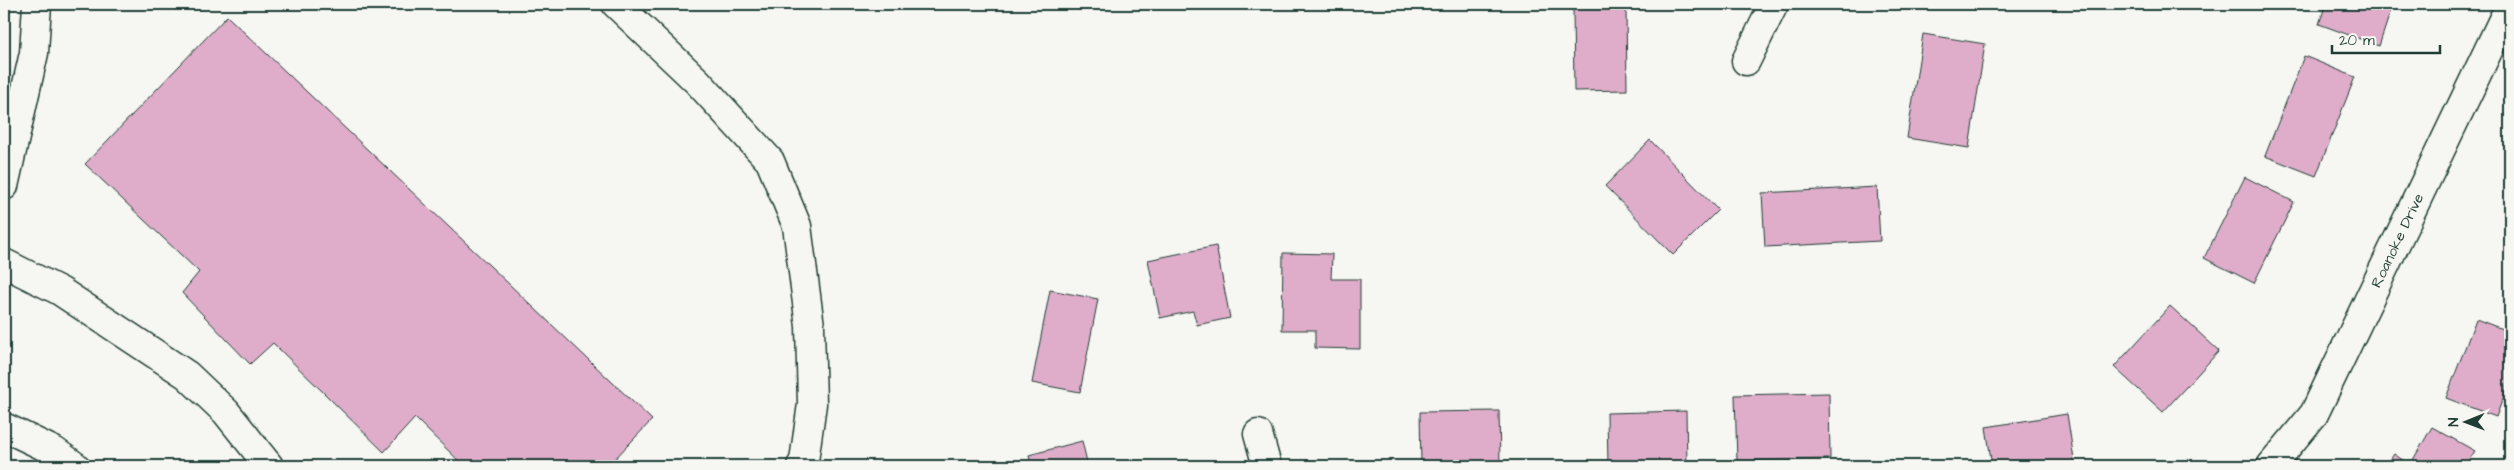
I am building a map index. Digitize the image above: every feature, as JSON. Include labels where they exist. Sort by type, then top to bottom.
[{"type":"street","points":[[4,186],[34,53],[37,4]]},
{"type":"street","points":[[616,4],[698,82],[770,161],[796,226],[810,326],[812,404],[804,461],[801,466]]},
{"type":"street","points":[[1746,61],[1774,4]]},
{"type":"street","name":"Roanoke Drive","points":[[2271,466],[2314,414],[2510,5]]},
{"type":"street","points":[[4,263],[60,291],[188,375],[226,412],[269,466]]},
{"type":"street","points":[[4,427],[54,450],[75,466]]},
{"type":"street","points":[[1258,434],[1267,466]]},
{"type":"building","points":[[2326,4],[2393,4],[2379,46],[2319,24]]},
{"type":"building","points":[[1573,8],[1626,8],[1627,90],[1574,91]]},
{"type":"building","points":[[227,16],[652,420],[608,466],[464,466],[415,418],[384,452],[273,343],[250,364],[182,293],[199,272],[85,164]]},
{"type":"building","points":[[1923,34],[1985,44],[1969,148],[1907,138]]},
{"type":"building","points":[[2304,56],[2355,77],[2316,176],[2265,156]]},
{"type":"building","points":[[1650,140],[1718,210],[1673,255],[1605,186]]},
{"type":"building","points":[[2245,177],[2294,202],[2254,283],[2204,258]]},
{"type":"building","points":[[1877,187],[1880,241],[1765,247],[1762,193]]},
{"type":"building","points":[[1216,246],[1230,318],[1197,325],[1193,311],[1160,318],[1148,260]]},
{"type":"building","points":[[1283,253],[1332,254],[1331,279],[1360,279],[1360,349],[1315,348],[1315,330],[1282,330]]},
{"type":"building","points":[[1050,290],[1098,299],[1080,392],[1032,383]]},
{"type":"building","points":[[2170,306],[2219,351],[2163,412],[2114,367]]},
{"type":"building","points":[[2476,319],[2510,332],[2510,379],[2496,417],[2446,398]]},
{"type":"building","points":[[1829,393],[1830,459],[1737,461],[1735,395]]},
{"type":"building","points":[[1499,411],[1500,465],[1421,466],[1420,412]]},
{"type":"building","points":[[1686,411],[1687,466],[1608,466],[1607,413]]},
{"type":"building","points":[[2067,414],[2075,466],[1992,466],[1986,427]]},
{"type":"building","points":[[2432,427],[2475,451],[2465,466],[2386,466],[2394,454],[2410,465]]},
{"type":"building","points":[[1082,441],[1088,466],[1031,466],[1029,455]]}]
